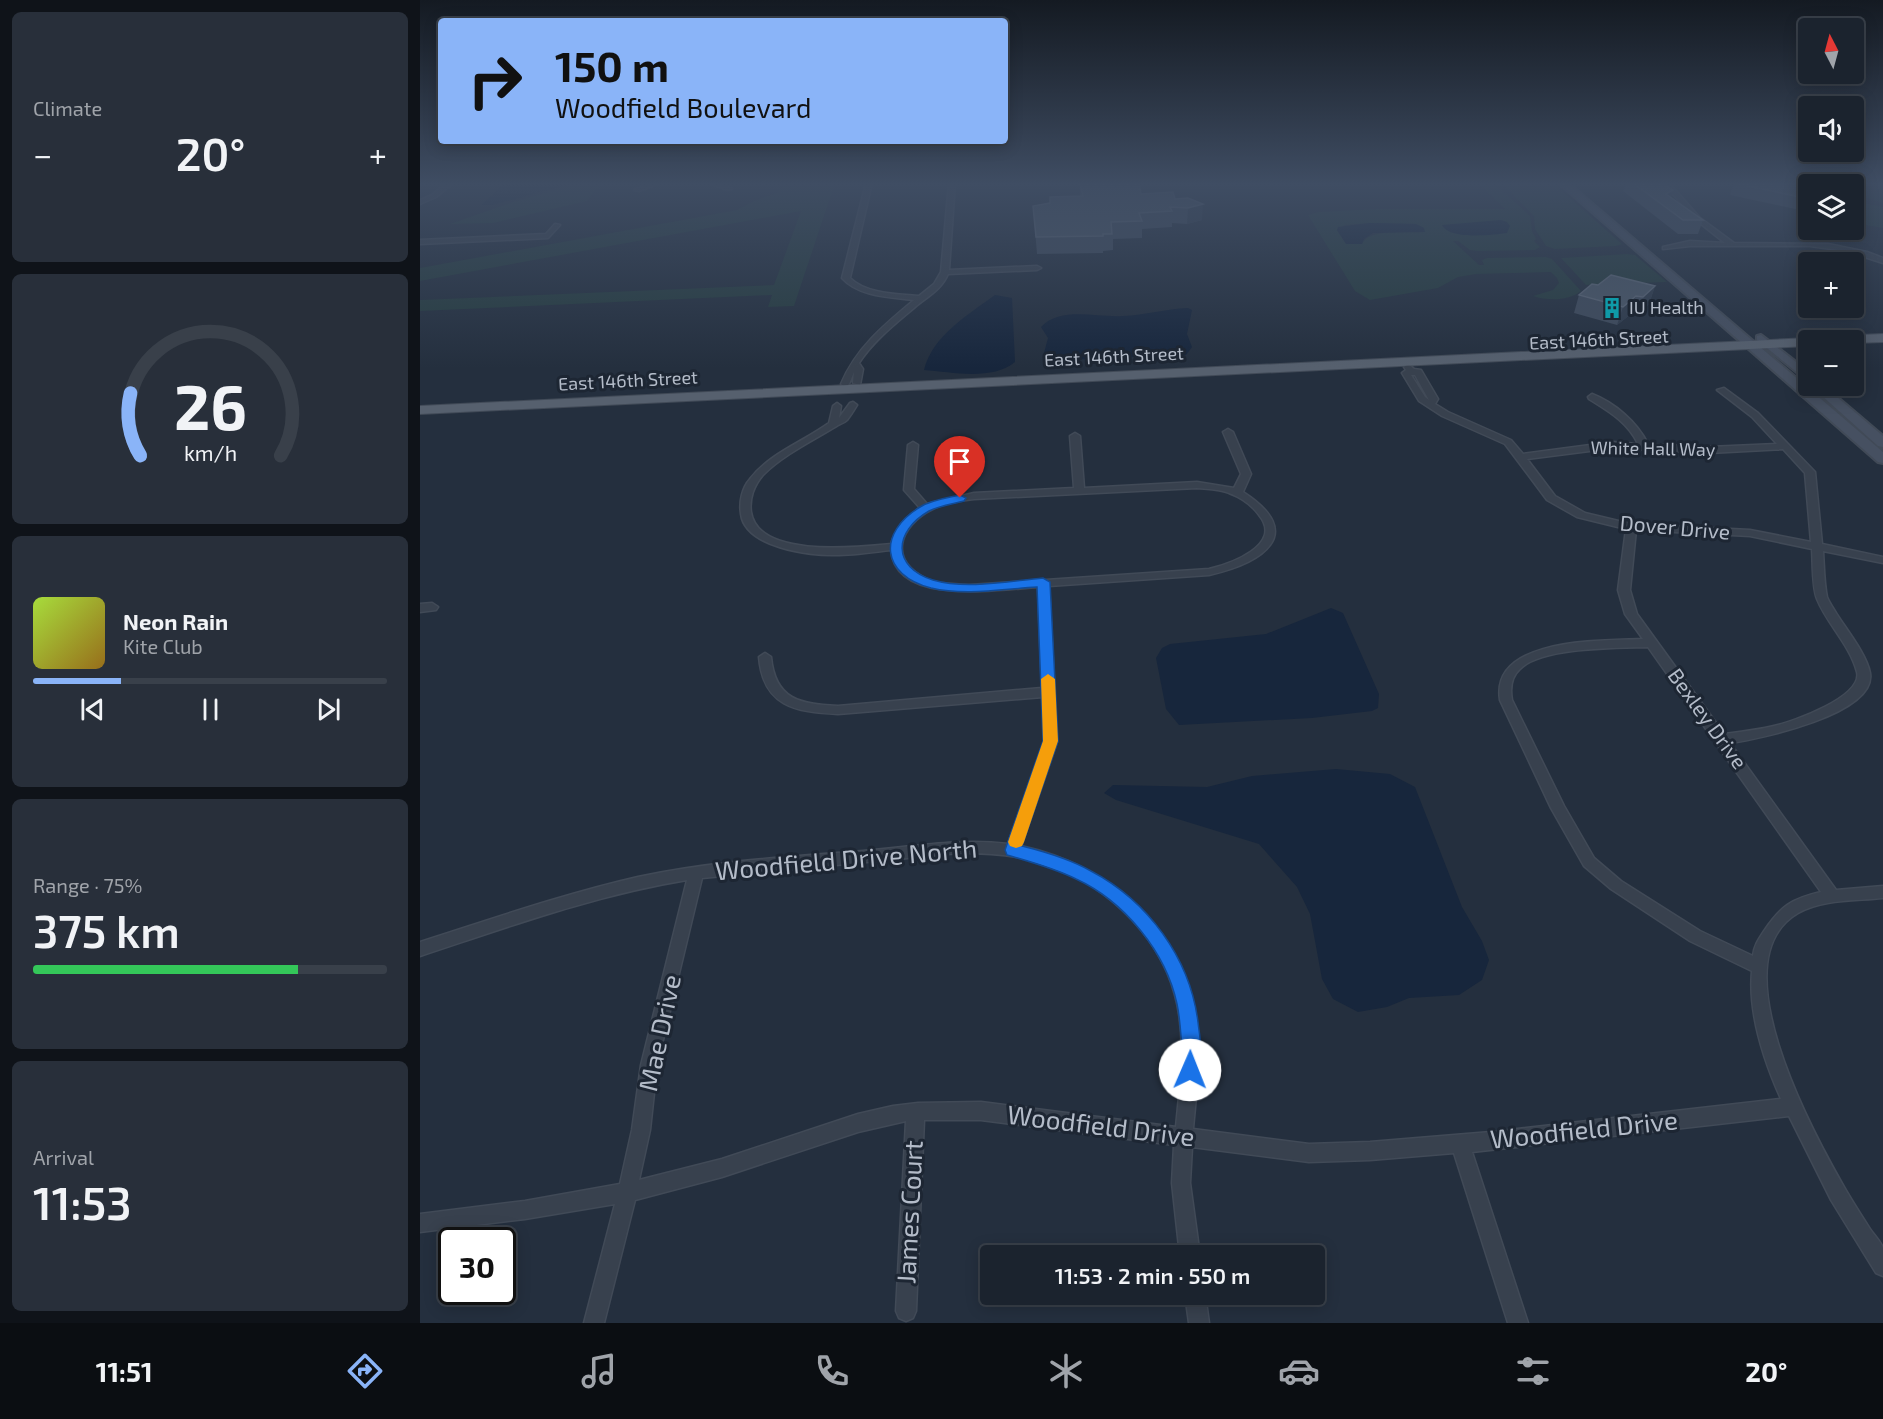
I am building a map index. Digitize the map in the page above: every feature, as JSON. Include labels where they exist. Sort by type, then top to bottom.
[{"type":"main road","points":[[1639,245],[1762,345],[1798,370]]},
{"type":"main road","points":[[1649,245],[1728,311]]},
{"type":"main road","points":[[1864,339],[1883,338]]},
{"type":"main road","name":"East 146th Street","points":[[420,418],[1409,368],[1798,343]]},
{"type":"main road","points":[[1762,345],[1883,459]]},
{"type":"main road","name":"East 146th Street","points":[[1762,345],[1798,349]]},
{"type":"main road","points":[[1864,346],[1883,345]]},
{"type":"main road","name":"East 146th Street","points":[[420,410],[1409,368]]},
{"type":"main road","points":[[1829,396],[1883,443]]},
{"type":"street","points":[[420,249],[435,245]]},
{"type":"street","points":[[854,245],[846,278],[858,288],[921,298]]},
{"type":"street","points":[[845,384],[850,370],[856,365],[867,345],[939,283],[945,272],[947,245]]},
{"type":"street","points":[[1711,245],[1665,248],[1742,245]]},
{"type":"street","points":[[1822,245],[1852,250],[1883,261]]},
{"type":"street","points":[[945,272],[1037,268]]},
{"type":"street","points":[[856,365],[859,369],[857,383]]},
{"type":"street","name":"Dover Drive","points":[[1409,368],[1406,373],[1422,399],[1445,414],[1508,442],[1546,492],[1560,504],[1581,514],[1631,527],[1750,533],[1883,560]]},
{"type":"street","points":[[1721,390],[1755,415],[1810,472],[1822,598],[1857,657],[1864,674],[1862,684],[1856,693],[1792,727],[1764,734],[1721,739]]},
{"type":"street","points":[[1592,397],[1628,420],[1636,429],[1644,446]]},
{"type":"street","points":[[853,405],[842,420],[771,464],[751,483],[746,496],[745,514],[752,528],[764,537],[810,550],[827,552],[894,547]]},
{"type":"street","points":[[833,424],[837,406]]},
{"type":"street","points":[[1228,432],[1246,474],[1237,493]]},
{"type":"street","points":[[1075,436],[1078,491]]},
{"type":"street","points":[[913,445],[909,490],[926,508]]},
{"type":"street","name":"White Hall Way","points":[[1521,457],[1595,446],[1709,450],[1785,446]]},
{"type":"street","points":[[1197,485],[1237,493],[1257,506],[1269,523],[1269,535],[1261,550],[1241,565],[1227,569],[969,588],[934,585],[916,578],[903,568],[896,556],[894,547],[905,525],[926,508],[974,496],[1197,485]]},
{"type":"street","name":"Bexley Drive","points":[[1631,527],[1625,599],[1630,614],[1833,897]]},
{"type":"street","points":[[1013,850],[1051,741],[1043,582]]},
{"type":"street","points":[[1651,643],[1556,650],[1520,662],[1512,670],[1507,681],[1504,693],[1506,700],[1558,808],[1589,862],[1616,885],[1695,936],[1757,966]]},
{"type":"street","points":[[765,657],[765,671],[772,686],[786,701],[812,709],[838,710],[1048,692]]},
{"type":"street","name":"Woodfield Drive North","points":[[420,949],[572,901],[623,887],[696,873],[956,849],[1013,850],[1072,869],[1113,893],[1137,914],[1166,953],[1184,995],[1192,1052],[1184,1136],[1182,1188],[1189,1245]]},
{"type":"street","name":"Mae Drive","points":[[594,1323],[647,1096],[649,1065],[696,873]]},
{"type":"street","points":[[1883,892],[1812,900],[1782,916],[1769,929],[1760,946],[1757,966],[1757,987],[1772,1052],[1792,1107],[1816,1155],[1883,1266]]},
{"type":"street","name":"Woodfield Drive","points":[[420,1223],[514,1212],[625,1193],[699,1175],[882,1117],[949,1110],[981,1111],[1309,1153],[1364,1153],[1792,1107]]},
{"type":"street","name":"James Court","points":[[906,1311],[915,1113]]},
{"type":"street","points":[[1460,1144],[1518,1323]]},
{"type":"street","points":[[1197,1305],[1199,1323]]},
{"type":"green space","points":[[547,245],[617,245],[420,281],[420,268]]},
{"type":"green space","points":[[789,245],[814,245],[794,306],[768,307],[772,295],[420,311],[420,300],[774,285]]},
{"type":"green space","points":[[1326,245],[1457,245],[1479,265],[1484,265],[1482,260],[1487,258],[1546,257],[1552,259],[1581,291],[1571,297],[1558,299],[1533,296],[1553,290],[1559,283],[1551,272],[1476,274],[1458,277],[1438,288],[1370,300],[1355,291]]},
{"type":"green space","points":[[1463,245],[1538,245],[1540,247],[1535,250],[1470,250]]},
{"type":"green space","points":[[1545,245],[1620,245],[1555,249]]},
{"type":"green space","points":[[1635,255],[1667,282],[1586,285],[1561,258]]},
{"type":"water","points":[[995,295],[1012,298],[1015,362],[995,372],[971,374],[924,370],[935,346],[943,336]]},
{"type":"water","points":[[1188,308],[1192,310],[1187,334],[1192,347],[1186,355],[1168,359],[1131,357],[1047,361],[1044,353],[1048,338],[1041,327],[1059,317],[1080,314],[1123,316]]},
{"type":"water","points":[[1331,608],[1343,613],[1379,694],[1378,708],[1372,711],[1312,718],[1179,725],[1166,709],[1156,658],[1162,648],[1170,644],[1266,634]]},
{"type":"water","points":[[1336,769],[1390,774],[1415,787],[1462,907],[1482,941],[1489,960],[1482,980],[1459,995],[1409,998],[1387,1007],[1358,1012],[1333,999],[1322,979],[1310,914],[1297,887],[1259,844],[1116,800],[1104,793],[1113,785],[1207,787],[1252,776]]},
{"type":"building","points":[[1611,275],[1655,286],[1643,297],[1636,296],[1623,307],[1579,295],[1592,284],[1598,285]]},
{"type":"slow traffic","points":[[1016,842],[1051,741],[1048,679]]},
{"type":"place","name":"IU Health","points":[[1612,308]]},
{"type":"route","points":[[960,498],[926,508],[913,517],[900,532],[894,547],[903,568],[916,578],[934,585],[969,588],[1043,582],[1051,741],[1013,850],[1047,859],[1085,875],[1121,899],[1154,935],[1175,970],[1186,1004],[1192,1052],[1190,1070]]}]
